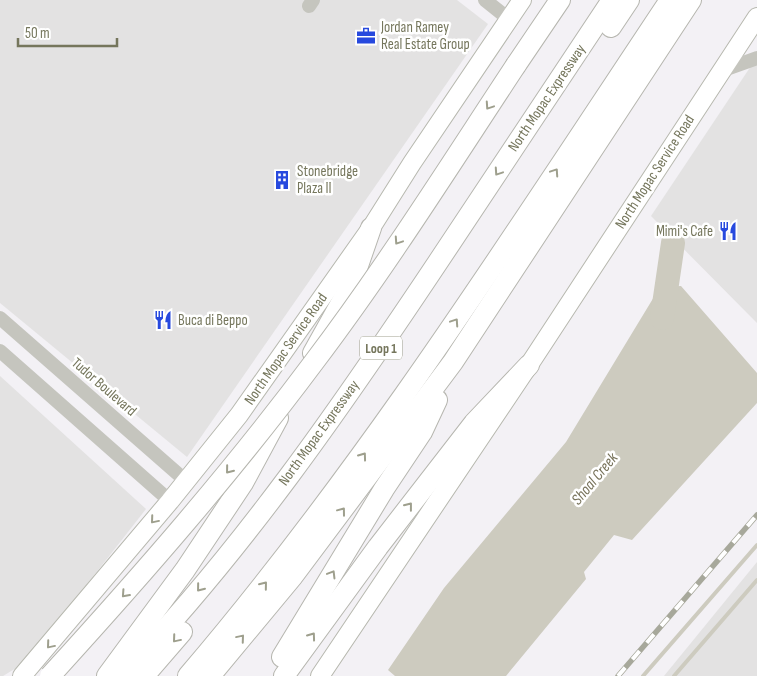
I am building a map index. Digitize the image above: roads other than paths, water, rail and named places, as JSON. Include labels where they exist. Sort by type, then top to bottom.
[{"type":"highway","name":"North Mopac Expressway","points":[[122,676],[156,641],[246,532],[339,408],[612,0]]},
{"type":"highway","points":[[144,676],[258,538],[354,410],[629,0]]},
{"type":"highway","points":[[188,676],[280,564],[378,434],[670,0]]},
{"type":"highway","points":[[210,676],[293,576],[453,362],[691,0]]},
{"type":"highway","points":[[50,676],[130,589],[194,514],[314,362],[558,2]]},
{"type":"highway","points":[[107,676],[185,570],[243,483],[352,283],[371,228]]},
{"type":"highway","points":[[270,676],[384,489],[422,432],[453,362]]},
{"type":"highway","points":[[284,676],[378,547],[474,422],[529,365]]},
{"type":"main road","name":"North Mopac Service Road","points":[[22,676],[170,501],[239,415],[371,228],[412,163],[522,0]]},
{"type":"main road","name":"North Mopac Service Road","points":[[320,676],[529,365],[757,17]]},
{"type":"street","points":[[485,0],[510,20]]},
{"type":"street","points":[[721,71],[757,58]]},
{"type":"street","name":"Tudor Boulevard","points":[[0,318],[186,481]]},
{"type":"street","points":[[0,351],[170,501]]},
{"type":"water","points":[[681,286],[757,373],[757,403],[632,540],[614,535],[584,572],[586,579],[506,676],[395,676],[388,670],[444,588],[566,442],[660,287]]},
{"type":"waterway","name":"Shoal Creek","points":[[662,318],[673,243]]},
{"type":"waterway","points":[[643,676],[757,545]]},
{"type":"waterway","points":[[674,676],[757,580]]},
{"type":"railway","points":[[618,676],[757,515]]},
{"type":"place","name":"Jordan Ramey Real Estate Group","points":[[366,36]]},
{"type":"place","name":"Stonebridge Plaza II","points":[[282,180]]},
{"type":"place","name":"Mimi's Cafe","points":[[728,231]]},
{"type":"place","name":"Buca di Beppo","points":[[163,320]]}]
